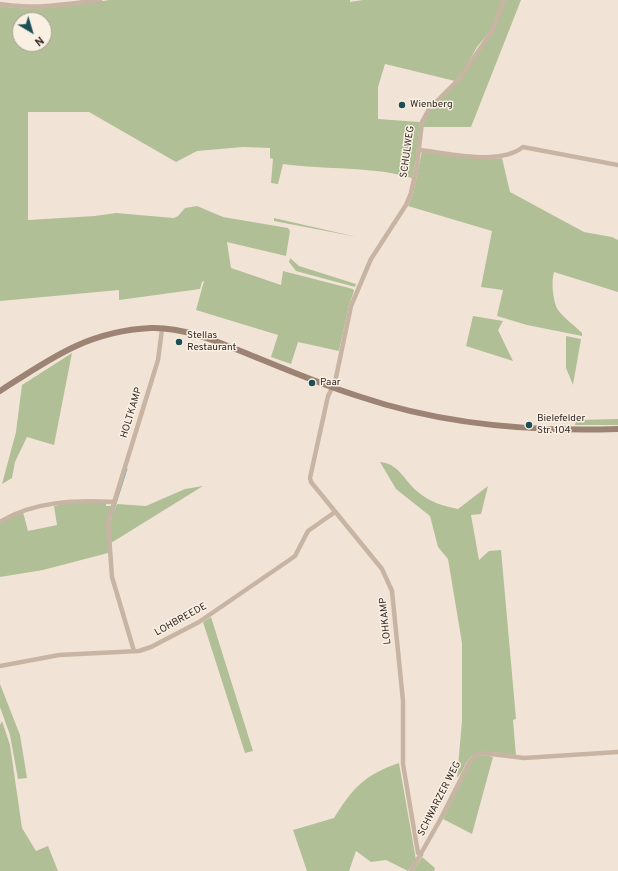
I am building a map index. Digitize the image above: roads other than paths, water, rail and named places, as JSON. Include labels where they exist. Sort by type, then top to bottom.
[{"type":"main road","points":[[0,391],[47,360],[84,341],[111,333],[133,329],[162,328],[215,341],[332,388],[403,410],[469,423],[547,430],[618,429]]},
{"type":"street","points":[[0,4],[15,6],[58,5],[100,0]]},
{"type":"street","name":"SCHULWEG","points":[[332,388],[351,306],[371,259],[406,205],[411,193],[420,150],[420,130],[429,108],[467,68],[478,48],[492,31],[504,0]]},
{"type":"street","points":[[420,150],[493,158],[509,154],[523,147],[618,165]]},
{"type":"street","name":"HOLTKAMP","points":[[134,651],[112,577],[108,522],[158,360],[162,328]]},
{"type":"street","name":"LOHKAMP","points":[[332,388],[328,396],[310,478],[311,482],[382,569],[392,592],[404,701],[403,764],[418,853],[421,855]]},
{"type":"street","points":[[0,522],[14,513],[45,506],[81,500],[115,502]]},
{"type":"street","name":"LOHBREEDE","points":[[0,666],[59,655],[134,651],[151,647],[206,618],[294,556],[308,531],[335,512]]},
{"type":"street","name":"SCHWARZER WEG","points":[[411,871],[421,855],[470,761],[475,756],[483,754],[524,758],[618,752]]},
{"type":"waterway","points":[[112,516],[127,469]]},
{"type":"place","name":"Wienberg","points":[[402,105]]},
{"type":"place","name":"Stellas Restaurant","points":[[179,342]]},
{"type":"place","name":"Paar","points":[[312,383]]},
{"type":"place","name":"Bielefelder Str. 104","points":[[529,425]]}]
